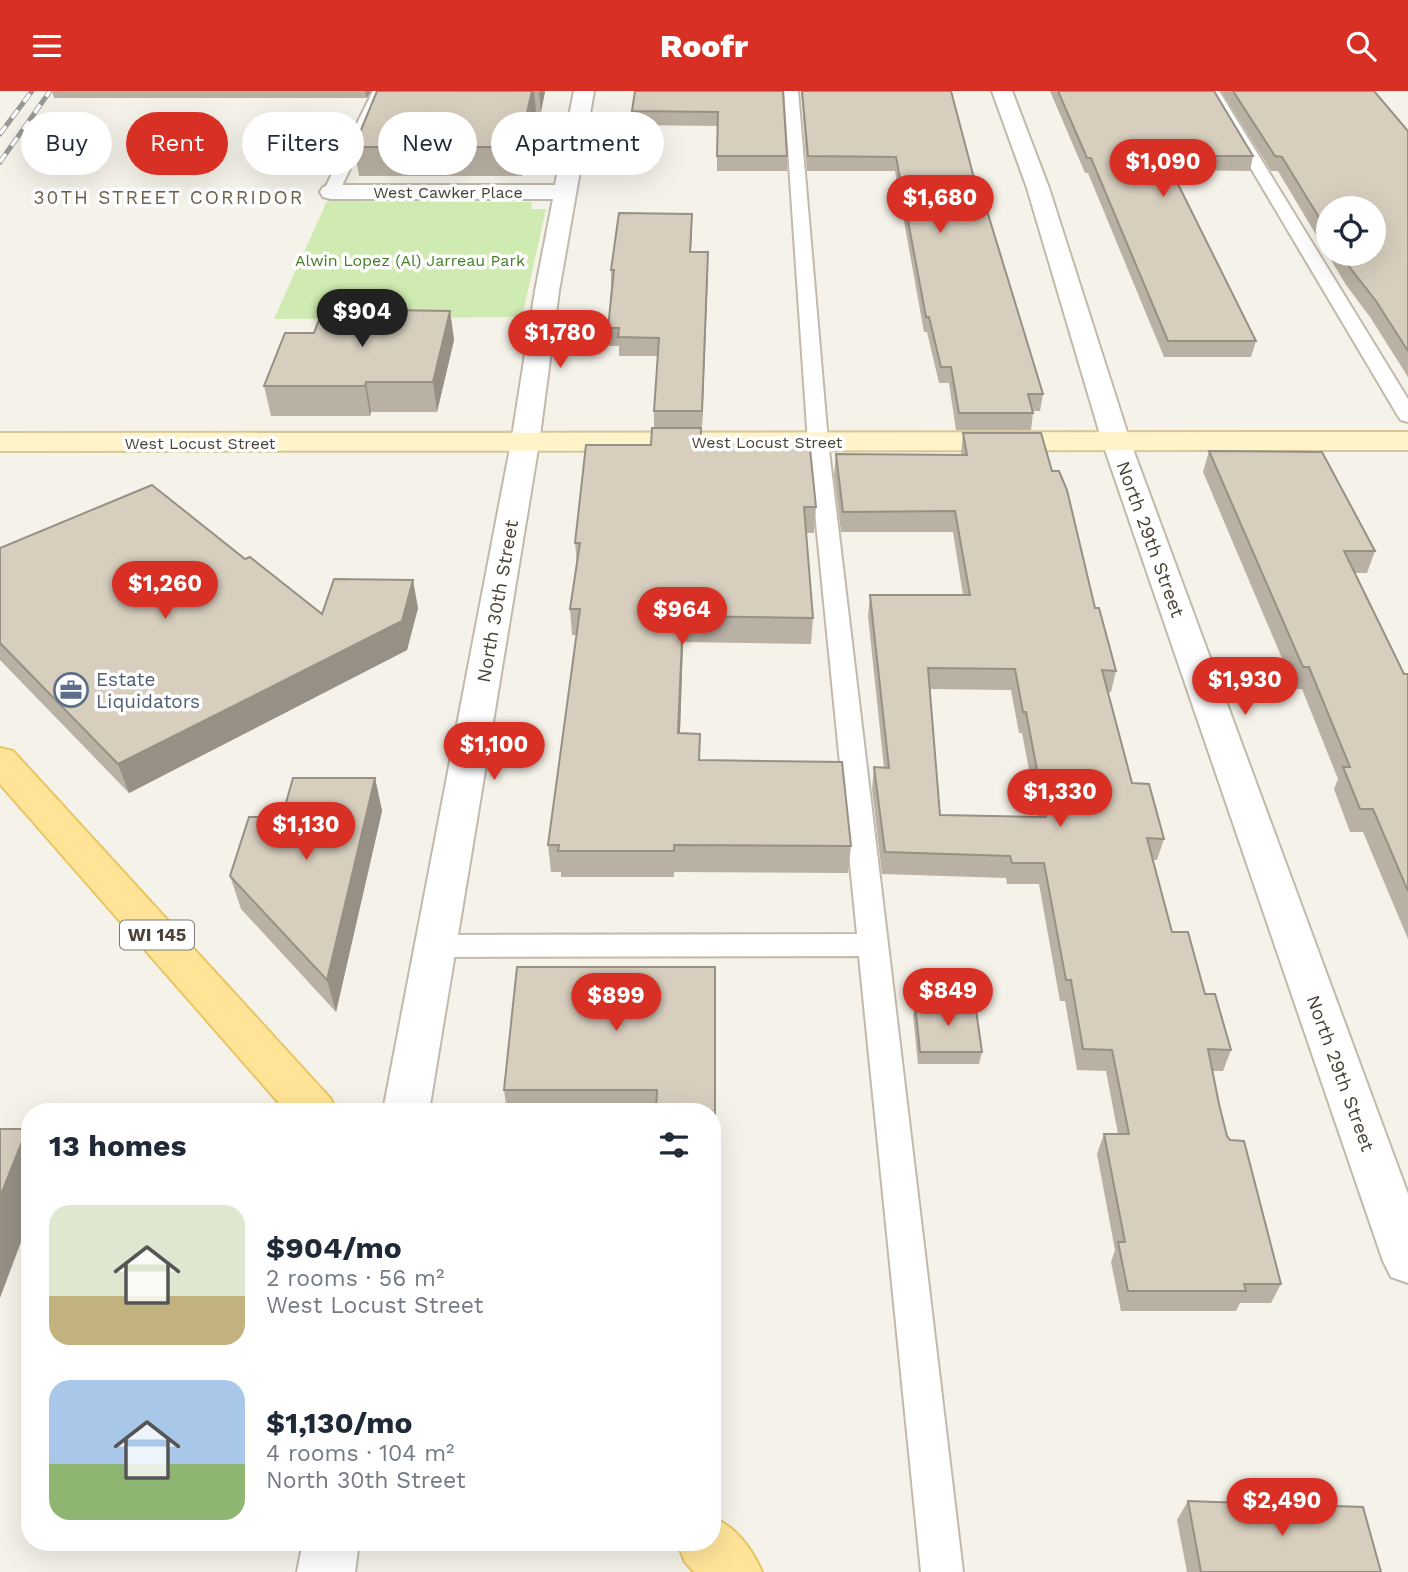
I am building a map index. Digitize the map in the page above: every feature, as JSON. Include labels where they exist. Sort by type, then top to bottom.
[{"type":"main road","name":"WI 145","points":[[0,760],[307,1103]]},
{"type":"main road","points":[[713,1551],[733,1572]]},
{"type":"street","name":"North 30th Street","points":[[406,1103],[525,443],[547,291],[584,91]]},
{"type":"street","name":"North 29th Street","points":[[1002,91],[1038,188],[1116,441],[1408,1261]]},
{"type":"street","name":"West Cawker Place","points":[[331,192],[566,192]]},
{"type":"street","name":"West Locust Street","points":[[0,442],[1408,441]]},
{"type":"street","points":[[326,1572],[330,1551]]},
{"type":"lane","points":[[331,192],[380,91]]},
{"type":"lane","points":[[791,91],[818,442],[942,1572]]},
{"type":"lane","points":[[1212,91],[1408,416]]},
{"type":"lane","points":[[435,946],[875,945]]},
{"type":"green space","name":"Alwin Lopez (Al) Jarreau Park","points":[[327,201],[532,202],[531,209],[546,209],[522,317],[274,319]]},
{"type":"building","points":[[377,91],[532,91],[527,112],[491,112],[491,147],[477,147],[477,112],[378,112],[378,147],[364,147],[364,123]]},
{"type":"building","points":[[635,91],[783,91],[787,156],[717,156],[718,112],[632,111]]},
{"type":"building","points":[[802,91],[951,91],[974,178],[977,178],[1043,394],[1028,394],[1033,413],[959,413],[951,367],[941,367],[929,317],[926,317],[896,157],[808,156]]},
{"type":"building","points":[[1058,91],[1214,91],[1253,156],[1164,156],[1256,341],[1168,341],[1091,158],[1087,158]]},
{"type":"building","points":[[1233,91],[1374,91],[1408,131],[1408,351],[1376,301],[1349,266],[1386,266],[1386,196],[1316,196],[1316,212],[1282,157],[1275,156]]},
{"type":"building","points":[[619,213],[692,214],[690,252],[708,252],[702,411],[654,411],[659,338],[618,337],[619,328],[608,328],[614,270],[611,270]]},
{"type":"building","points":[[323,309],[450,311],[433,382],[366,382],[365,386],[264,386],[285,333],[314,333]]},
{"type":"building","points":[[652,428],[701,428],[700,445],[799,446],[800,449],[810,449],[816,507],[804,507],[813,618],[683,616],[678,733],[700,734],[699,760],[842,762],[851,846],[674,845],[674,851],[558,851],[559,845],[548,845],[580,609],[570,609],[580,543],[575,543],[586,445],[651,445]]},
{"type":"building","points":[[963,433],[1041,433],[1052,471],[1059,471],[1067,490],[1095,608],[1099,608],[1116,671],[1102,670],[1132,783],[1149,784],[1164,839],[1147,838],[1172,932],[1188,932],[1205,994],[1215,994],[1231,1050],[1208,1049],[1219,1104],[1227,1136],[1230,1140],[1244,1141],[1281,1284],[1244,1284],[1246,1291],[1128,1291],[1118,1242],[1125,1242],[1104,1134],[1129,1134],[1112,1050],[1083,1049],[1071,980],[1066,980],[1044,863],[1012,863],[1010,856],[885,852],[874,767],[889,768],[870,595],[970,595],[955,511],[843,512],[836,454],[967,455]],"holes":[[[928,668],[1015,669],[1046,817],[940,815]]]},
{"type":"building","points":[[1209,451],[1322,452],[1375,551],[1344,551],[1404,674],[1408,674],[1408,891],[1373,809],[1360,809],[1343,767],[1350,767],[1309,667],[1303,667]]},
{"type":"building","points":[[152,485],[245,559],[250,557],[322,614],[334,579],[413,580],[402,621],[118,764],[0,643],[0,548]]},
{"type":"building","points":[[293,778],[375,778],[327,980],[230,876],[249,817],[282,817]]},
{"type":"building","points":[[517,967],[715,967],[715,1103],[656,1103],[657,1090],[504,1090]]},
{"type":"building","points":[[915,1003],[975,1003],[982,1052],[920,1052]]},
{"type":"building","points":[[0,1129],[21,1129],[21,1144],[0,1197]]},
{"type":"building","points":[[1188,1501],[1363,1507],[1381,1572],[1201,1572]]},
{"type":"railway","points":[[0,134],[32,91]]},
{"type":"railway","points":[[0,162],[50,91]]},
{"type":"place","name":"Estate Liquidators","points":[[71,690]]},
{"type":"district","name":"30TH STREET CORRIDOR","points":[[169,197]]}]
